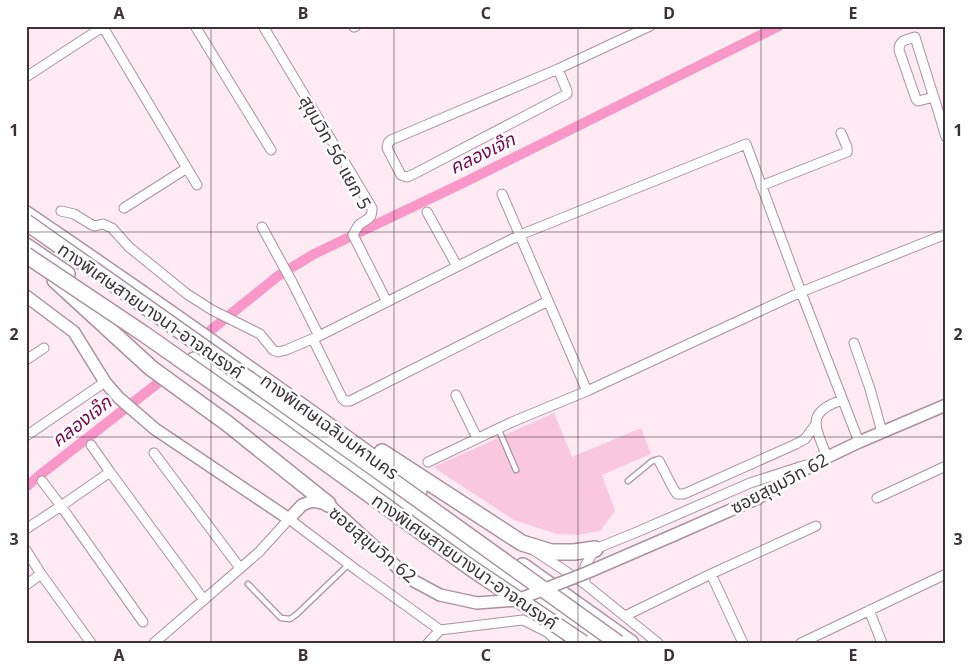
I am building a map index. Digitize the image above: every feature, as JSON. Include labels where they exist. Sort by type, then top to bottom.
[{"type":"highway","name":"ทางพิเศษเฉลิมมหานคร","points":[[26,214],[121,278],[280,390],[631,643]]},
{"type":"highway","name":"ทางพิเศษสายบางนา-อาจณรงค์","points":[[26,222],[618,643]]},
{"type":"highway","name":"ทางพิเศษเฉลิมมหานคร","points":[[26,246],[318,444],[601,643]]},
{"type":"highway","points":[[26,254],[151,368],[228,424],[328,504]]},
{"type":"highway","name":"ทางพิเศษสายบางนา-อาจณรงค์","points":[[26,254],[152,339],[471,568],[583,643]]},
{"type":"highway","points":[[280,390],[330,419],[522,543],[551,552],[574,552],[595,549]]},
{"type":"street","points":[[195,26],[271,150]]},
{"type":"street","name":"สุขุมวิท 56 แยก 5","points":[[264,26],[372,208],[370,218],[360,224],[353,235],[388,302]]},
{"type":"street","points":[[558,70],[567,94],[414,174],[407,177],[401,175],[387,148],[391,140],[558,70],[650,26]]},
{"type":"street","points":[[26,76],[103,27],[198,185]]},
{"type":"street","points":[[934,97],[918,101],[916,99],[899,50],[901,42],[914,37],[944,125],[946,137]]},
{"type":"street","points":[[761,186],[848,152],[848,147],[840,132]]},
{"type":"street","points":[[61,211],[74,214],[92,225],[103,224],[112,228],[129,247],[187,294],[212,310],[260,334],[273,350],[278,352],[316,337],[520,235],[746,144],[859,442]]},
{"type":"street","points":[[124,208],[187,168]]},
{"type":"street","points":[[502,194],[587,391]]},
{"type":"street","points":[[427,212],[457,266]]},
{"type":"street","points":[[262,227],[292,282],[342,398],[345,401],[350,401],[548,301]]},
{"type":"street","points":[[428,462],[498,428],[587,391],[801,292],[946,234]]},
{"type":"street","points":[[26,296],[74,332],[105,382],[155,429],[289,519],[440,630]]},
{"type":"street","points":[[854,343],[870,388],[882,432]]},
{"type":"street","points":[[26,360],[44,348]]},
{"type":"street","points":[[28,432],[105,382]]},
{"type":"street","points":[[456,395],[477,438]]},
{"type":"street","points":[[585,584],[585,566],[595,549],[750,482],[822,459],[816,424],[817,416],[822,408],[842,400]]},
{"type":"street","name":"ซอยสุขุมวิท 62","points":[[289,519],[302,505],[312,501],[328,504],[399,569],[414,581],[440,595],[477,602],[516,600],[586,573],[758,498],[822,459],[882,432],[945,408]]},
{"type":"street","points":[[659,461],[677,494],[684,494],[800,442],[805,439],[816,424]]},
{"type":"street","points":[[91,446],[204,600]]},
{"type":"street","points":[[154,453],[240,568]]},
{"type":"street","points":[[877,498],[946,466]]},
{"type":"street","points":[[26,529],[110,472]]},
{"type":"street","points":[[42,481],[143,622]]},
{"type":"street","points":[[154,643],[259,552],[289,519]]},
{"type":"street","points":[[625,616],[816,526]]},
{"type":"street","points":[[522,543],[585,584],[658,643]]},
{"type":"street","points":[[26,550],[90,643]]},
{"type":"street","points":[[26,585],[41,574]]},
{"type":"street","points":[[711,574],[743,643]]},
{"type":"street","points":[[801,643],[946,574]]},
{"type":"street","points":[[869,610],[882,643]]},
{"type":"street","points":[[428,643],[440,630],[523,620],[547,632],[559,643]]},
{"type":"lane","points":[[498,428],[516,470]]},
{"type":"lane","points":[[628,481],[651,462],[659,461]]},
{"type":"lane","points":[[248,584],[281,618],[290,619],[298,614],[349,564]]},
{"type":"shaded area","points":[[554,413],[572,457],[641,428],[651,454],[602,475],[615,511],[600,531],[578,535],[557,534],[514,520],[433,467]]},
{"type":"waterway","name":"คลองเจ๊ก","points":[[211,330],[278,276],[314,254],[465,182],[779,26]]},
{"type":"waterway","name":"คลองเจ๊ก","points":[[26,487],[158,383]]}]
